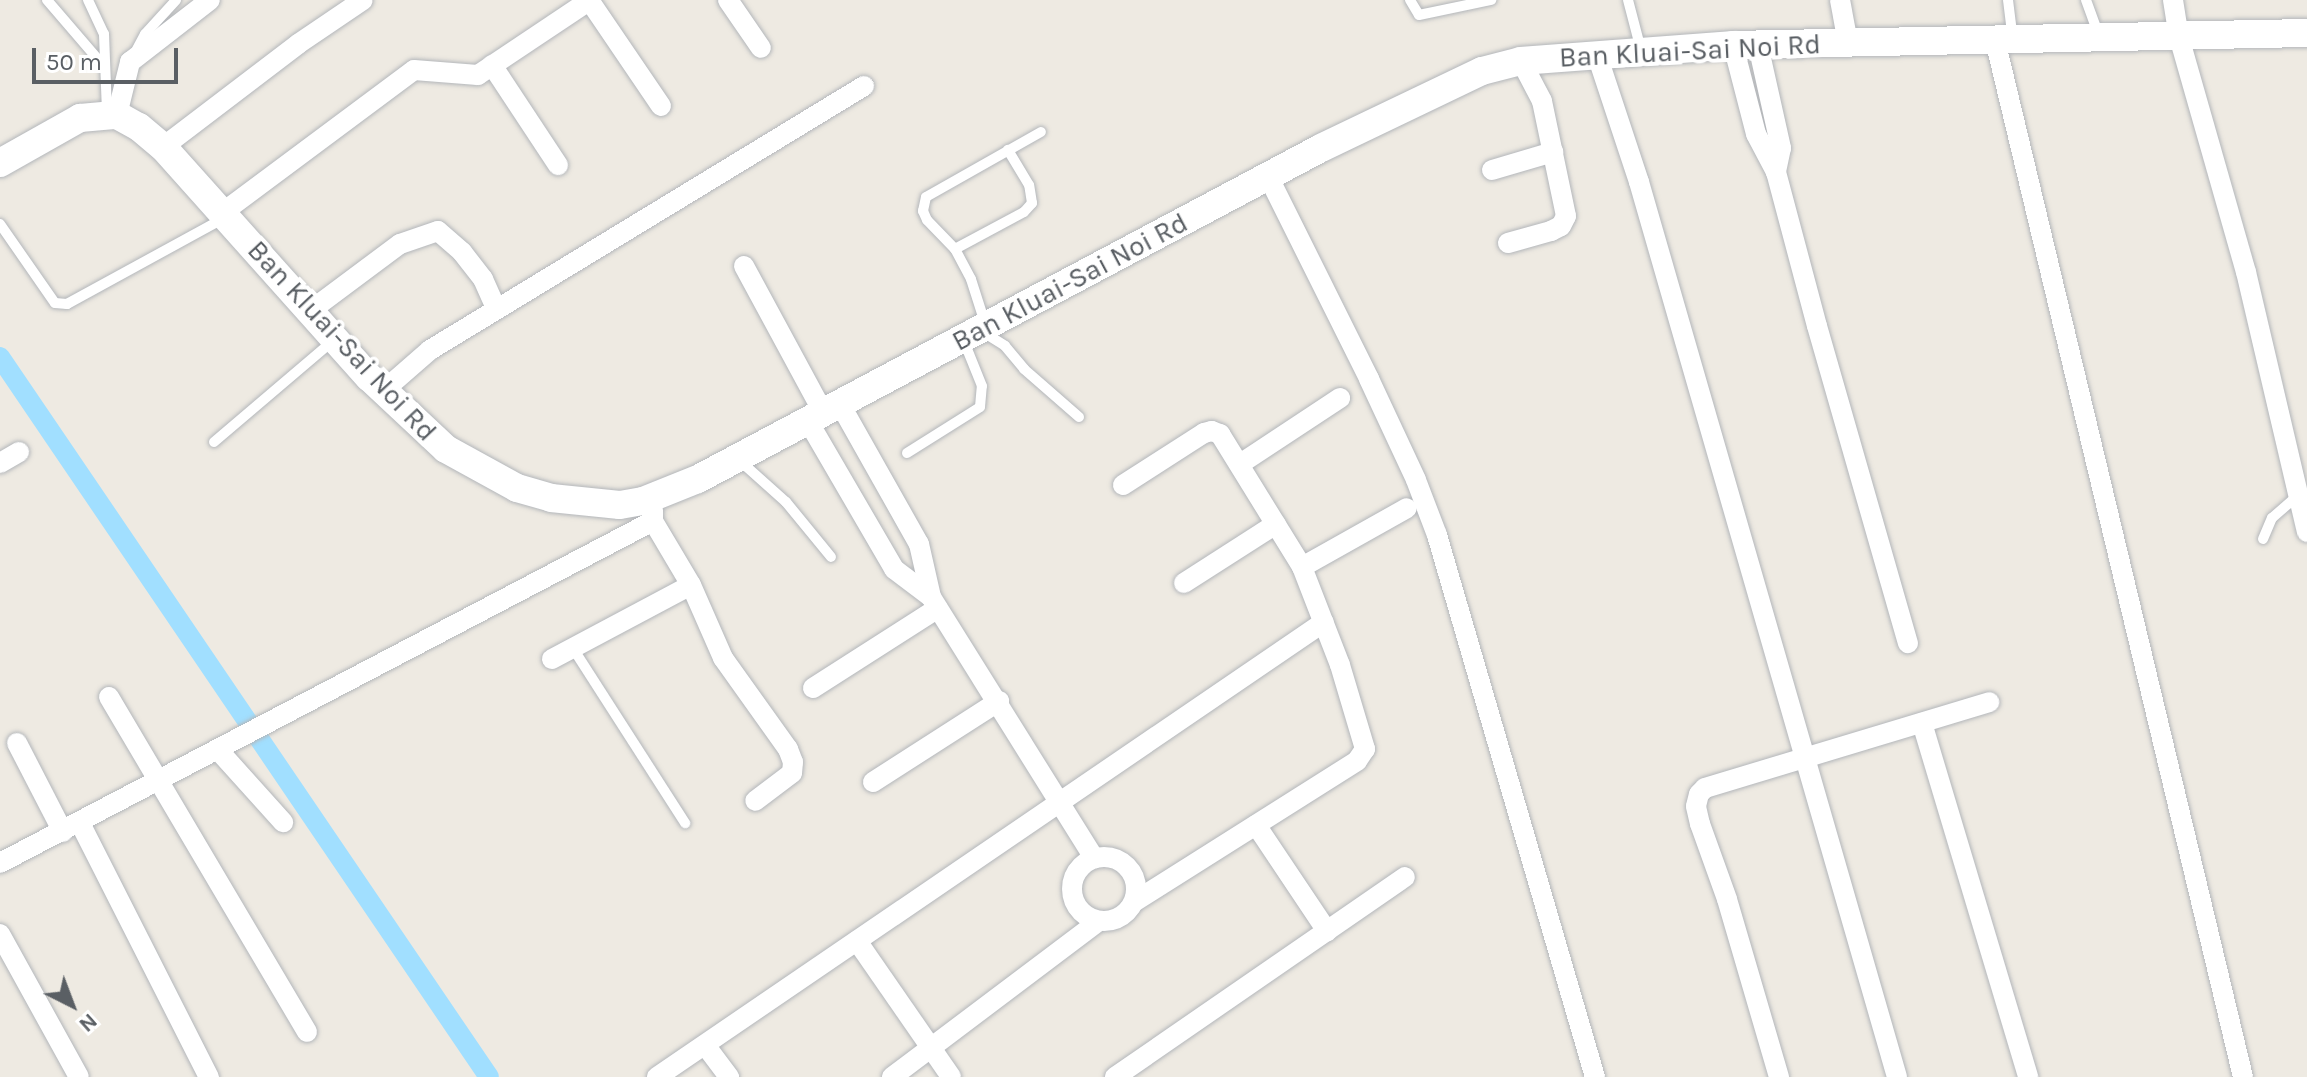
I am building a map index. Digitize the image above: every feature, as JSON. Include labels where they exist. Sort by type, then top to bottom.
[{"type":"street","points":[[0,163],[80,118],[112,115],[130,62],[210,0]]},
{"type":"street","points":[[163,147],[298,44],[363,0]]},
{"type":"street","points":[[728,0],[761,48]]},
{"type":"street","points":[[1840,0],[1848,43]]},
{"type":"street","points":[[2173,0],[2179,37],[2246,272],[2307,532]]},
{"type":"street","points":[[224,215],[414,70],[478,75],[584,2],[661,106]]},
{"type":"street","name":"Ban Kluai-Sai Noi Rd","points":[[112,115],[163,147],[383,391],[446,449],[517,488],[587,503],[653,509],[738,459],[975,330],[1446,86],[1521,61],[1746,45],[2100,37],[2302,37]]},
{"type":"street","points":[[2004,39],[2243,1077]]},
{"type":"street","points":[[1746,45],[1756,134],[1776,172],[1908,643]]},
{"type":"street","points":[[1597,55],[1639,182],[1897,1077]]},
{"type":"street","points":[[1508,243],[1551,231],[1561,226],[1566,216],[1542,101],[1521,61]]},
{"type":"street","points":[[492,65],[558,165]]},
{"type":"street","points":[[383,391],[430,350],[496,308],[864,86]]},
{"type":"street","points":[[1492,170],[1553,152]]},
{"type":"street","points":[[1269,178],[1369,379],[1416,480],[1437,535],[1595,1077]]},
{"type":"street","points":[[310,311],[400,244],[438,231],[462,252],[483,279],[496,308]]},
{"type":"street","points":[[744,266],[824,412],[894,569],[935,602]]},
{"type":"street","points":[[1240,464],[1340,398]]},
{"type":"street","points":[[824,412],[919,544],[935,602],[1094,858]]},
{"type":"street","points":[[1123,485],[1209,431],[1220,434],[1302,567],[1324,622],[1365,749],[1357,761],[1134,902],[1123,916],[1107,922],[1090,920],[1077,909],[1071,893],[1073,876],[1084,863],[1094,858],[1117,859],[1130,869],[1136,885],[1134,902]]},
{"type":"street","points":[[0,463],[19,452]]},
{"type":"street","points":[[1302,567],[1407,508]]},
{"type":"street","points":[[0,863],[219,751],[653,509],[723,658],[788,749],[793,762],[792,773],[755,801]]},
{"type":"street","points":[[1184,583],[1276,524]]},
{"type":"street","points":[[552,659],[691,585]]},
{"type":"street","points":[[813,688],[935,602]]},
{"type":"street","points":[[657,1077],[1324,622]]},
{"type":"street","points":[[109,697],[307,1032]]},
{"type":"street","points":[[873,782],[999,701]]},
{"type":"street","points":[[1779,1077],[1696,806],[1705,788],[1989,702]]},
{"type":"street","points":[[1922,723],[2028,1077]]},
{"type":"street","points":[[17,743],[72,828],[209,1077]]},
{"type":"street","points":[[219,751],[283,822]]},
{"type":"street","points":[[1256,825],[1327,931]]},
{"type":"street","points":[[1115,1077],[1405,877]]},
{"type":"street","points":[[892,1077],[1099,921]]},
{"type":"street","points":[[0,934],[79,1077]]},
{"type":"street","points":[[857,941],[951,1077]]},
{"type":"street","points":[[705,1045],[729,1077]]},
{"type":"lane","points":[[47,0],[103,65]]},
{"type":"lane","points":[[88,0],[104,34],[103,65],[112,115]]},
{"type":"lane","points":[[130,62],[145,34],[176,0]]},
{"type":"lane","points":[[1410,0],[1419,15],[1491,0]]},
{"type":"lane","points":[[1628,0],[1641,52]]},
{"type":"lane","points":[[2004,39],[2008,0]]},
{"type":"lane","points":[[2086,0],[2100,37]]},
{"type":"lane","points":[[907,453],[980,407],[982,386],[971,279],[955,249],[927,220],[923,211],[926,197],[1041,132]]},
{"type":"lane","points":[[955,249],[1024,212],[1032,203],[1029,185],[1008,150]]},
{"type":"lane","points":[[0,224],[55,303],[67,304],[224,215]]},
{"type":"lane","points":[[975,330],[1005,346],[1024,369],[1079,417]]},
{"type":"lane","points":[[214,442],[335,339]]},
{"type":"lane","points":[[738,459],[786,502],[831,557]]},
{"type":"lane","points":[[2263,539],[2272,518],[2298,494]]},
{"type":"lane","points":[[574,650],[685,823]]},
{"type":"waterway","points":[[0,357],[489,1077]]}]
